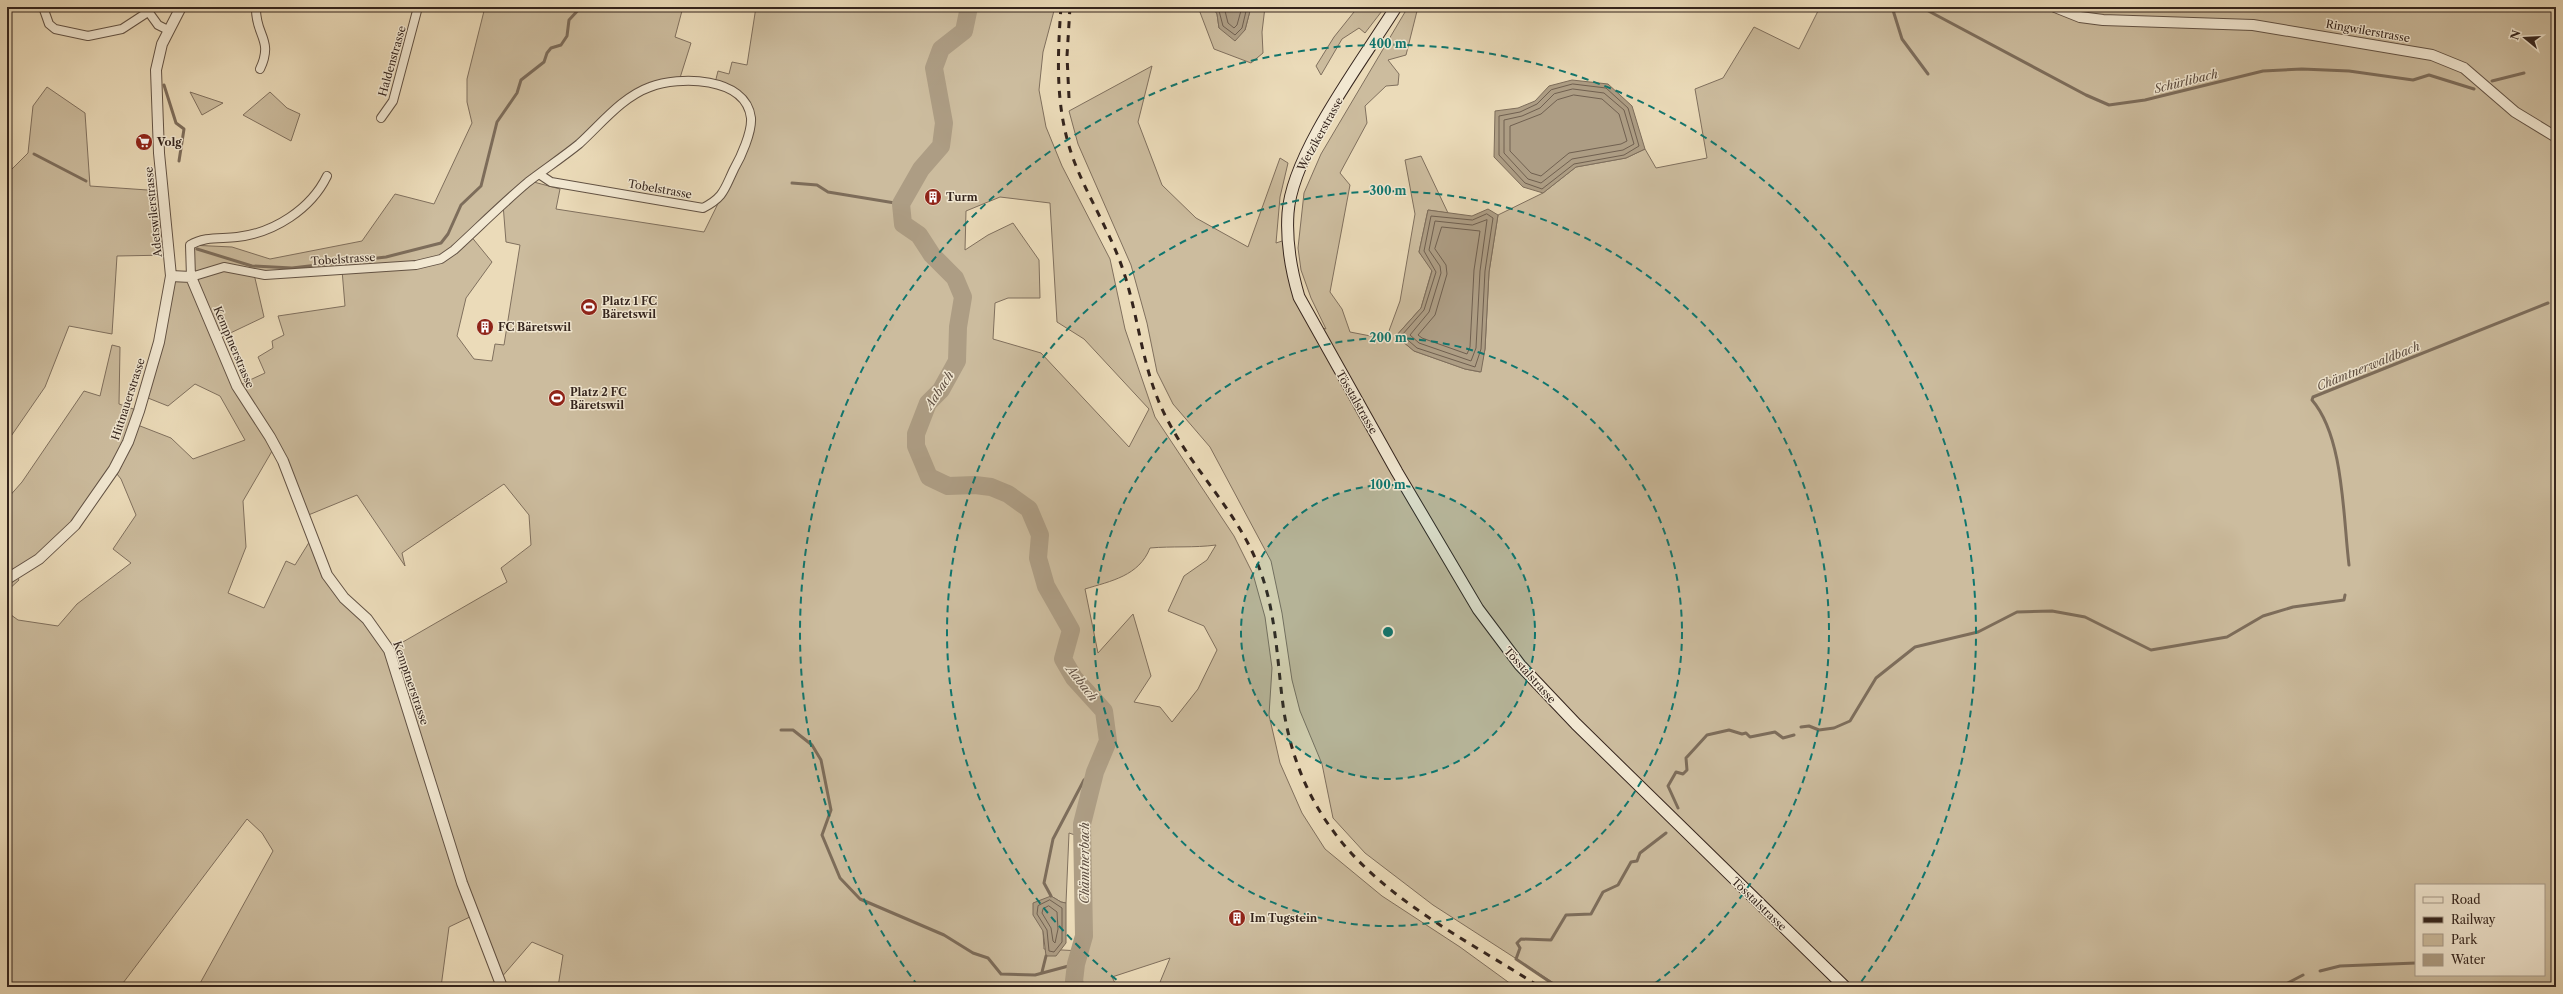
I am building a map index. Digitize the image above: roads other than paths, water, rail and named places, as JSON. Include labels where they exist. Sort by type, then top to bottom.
[{"type":"main road","name":"Wetzikerstrasse","points":[[1299,297],[1292,271],[1288,239],[1288,213],[1292,190],[1301,166],[1315,138],[1396,7]]},
{"type":"main road","name":"Tösstalstrasse","points":[[1299,297],[1447,558],[1478,609],[1506,648],[1535,683],[1576,724],[1845,987]]},
{"type":"street","points":[[43,7],[49,24],[55,29],[88,36],[122,29],[146,10],[158,25],[168,30]]},
{"type":"street","name":"Adetswilerstrasse","points":[[171,276],[155,90],[158,57],[168,30],[181,7]]},
{"type":"street","points":[[256,7],[260,31],[267,44],[267,55],[260,69]]},
{"type":"street","name":"Haldenstrasse","points":[[381,118],[393,101],[418,7]]},
{"type":"street","name":"Ringwilerstrasse","points":[[2055,7],[2080,17],[2103,20],[2253,25],[2432,55],[2464,68],[2515,112],[2556,137]]},
{"type":"street","name":"Tobelstrasse","points":[[191,277],[224,267],[265,276],[430,262],[441,259],[454,250],[539,174],[578,144],[628,99],[650,87],[679,81],[696,80],[726,87],[744,102],[750,117],[746,143],[739,161],[719,200],[703,208],[551,182],[539,174]]},
{"type":"street","points":[[171,276],[191,277],[190,245],[204,238],[248,236],[290,218],[308,203],[327,176]]},
{"type":"street","name":"Hittnauerstrasse","points":[[7,580],[39,559],[60,540],[94,498],[121,456],[139,411],[159,342],[171,276]]},
{"type":"street","name":"Kemptnerstrasse","points":[[191,277],[236,386],[270,437],[282,461],[327,575],[344,598],[368,619],[388,650],[462,883],[502,987]]},
{"type":"water","points":[[1213,7],[1251,7],[1245,30],[1235,41],[1219,28],[1217,14]]},
{"type":"water","points":[[1572,80],[1608,84],[1632,106],[1645,149],[1626,158],[1576,167],[1543,193],[1523,187],[1494,157],[1495,111],[1518,108],[1535,101],[1549,86]]},
{"type":"water","points":[[1488,209],[1498,215],[1489,272],[1485,349],[1481,372],[1465,369],[1414,351],[1396,336],[1421,308],[1432,271],[1419,252],[1428,210],[1472,216]]},
{"type":"water","points":[[1051,896],[1061,902],[1066,903],[1066,943],[1056,956],[1046,956],[1043,931],[1033,915],[1033,903]]},
{"type":"waterway","points":[[197,249],[252,266],[292,268],[386,257],[441,243],[448,234],[461,205],[481,186],[497,122],[517,93],[521,80],[544,62],[547,53],[551,48],[561,45],[567,36],[569,20],[581,7]]},
{"type":"waterway","name":"Aabach","points":[[969,7],[964,31],[941,49],[934,68],[944,123],[941,146],[921,169],[901,204],[903,224],[919,235],[932,255],[955,278],[963,297],[958,327],[957,361],[941,390],[928,403],[916,434],[916,446],[929,477],[948,486],[975,485],[991,487],[1008,494],[1029,509],[1040,535],[1038,558],[1046,586],[1071,630],[1063,659],[1074,678],[1104,711],[1108,741],[1095,772],[1082,824],[1084,936],[1076,964],[1074,981],[1076,987]]},
{"type":"waterway","points":[[1892,7],[1902,39],[1928,74]]},
{"type":"waterway","name":"Schürlibach","points":[[1921,7],[2086,95],[2109,105],[2145,100],[2263,71],[2302,69],[2349,71],[2413,80],[2429,75],[2474,89]]},
{"type":"waterway","name":"Schürlibach","points":[[2492,81],[2524,73]]},
{"type":"waterway","points":[[164,85],[176,123],[184,129],[179,161]]},
{"type":"waterway","points":[[34,154],[86,181]]},
{"type":"waterway","points":[[792,183],[817,185],[828,192],[901,204]]},
{"type":"waterway","name":"Chämtnerwaldbach","points":[[2349,565],[2343,501],[2336,456],[2323,416],[2312,400],[2313,397],[2548,303]]},
{"type":"waterway","name":"Chämtnerwaldbach","points":[[1801,727],[1809,726],[1819,730],[1834,728],[1850,721],[1876,678],[1915,647],[1978,632],[2017,612],[2052,611],[2085,617],[2151,650],[2227,637],[2263,616],[2293,607],[2344,600],[2345,595]]},
{"type":"waterway","points":[[781,730],[793,730],[812,745],[821,760],[831,810],[822,835],[840,878],[860,899],[944,935],[973,953],[988,958],[1001,974],[1035,975],[1076,964]]},
{"type":"waterway","name":"Chämtnerwaldbach","points":[[1678,808],[1668,786],[1676,772],[1683,774],[1687,770],[1686,758],[1707,735],[1729,730],[1742,734],[1746,733],[1750,737],[1775,732],[1783,738],[1794,735]]},
{"type":"waterway","points":[[1051,896],[1044,883],[1053,839],[1084,780],[1095,772]]},
{"type":"waterway","name":"Chämtnerwaldbach","points":[[1556,986],[1516,959],[1520,948],[1517,943],[1521,939],[1551,940],[1566,915],[1591,914],[1603,892],[1618,885],[1631,862],[1637,861],[1640,853],[1666,833]]},
{"type":"waterway","points":[[1042,972],[1046,956]]},
{"type":"waterway","points":[[2320,971],[2340,966],[2415,963]]},
{"type":"waterway","points":[[2280,987],[2303,975]]},
{"type":"waterway","name":"Chämtnerbach","points":[[1068,987],[1074,981]]},
{"type":"railway","points":[[1061,7],[1058,68],[1059,88],[1064,127],[1069,146],[1082,180],[1108,234],[1125,276],[1147,367],[1159,402],[1167,419],[1190,457],[1240,530],[1251,549],[1260,570],[1266,587],[1273,622],[1287,728],[1295,758],[1307,787],[1331,828],[1351,853],[1374,876],[1427,916],[1540,987]]},
{"type":"railway","points":[[1069,98],[1067,56],[1070,7]]},
{"type":"place","name":"Volg","points":[[144,142]]},
{"type":"place","name":"Turm","points":[[933,197]]},
{"type":"place","name":"Platz 1 FC Bäretswil","points":[[589,307]]},
{"type":"place","name":"FC Bäretswil","points":[[485,327]]},
{"type":"place","name":"Platz 2 FC Bäretswil","points":[[557,398]]},
{"type":"place","name":"Im Tugstein","points":[[1237,918]]}]
